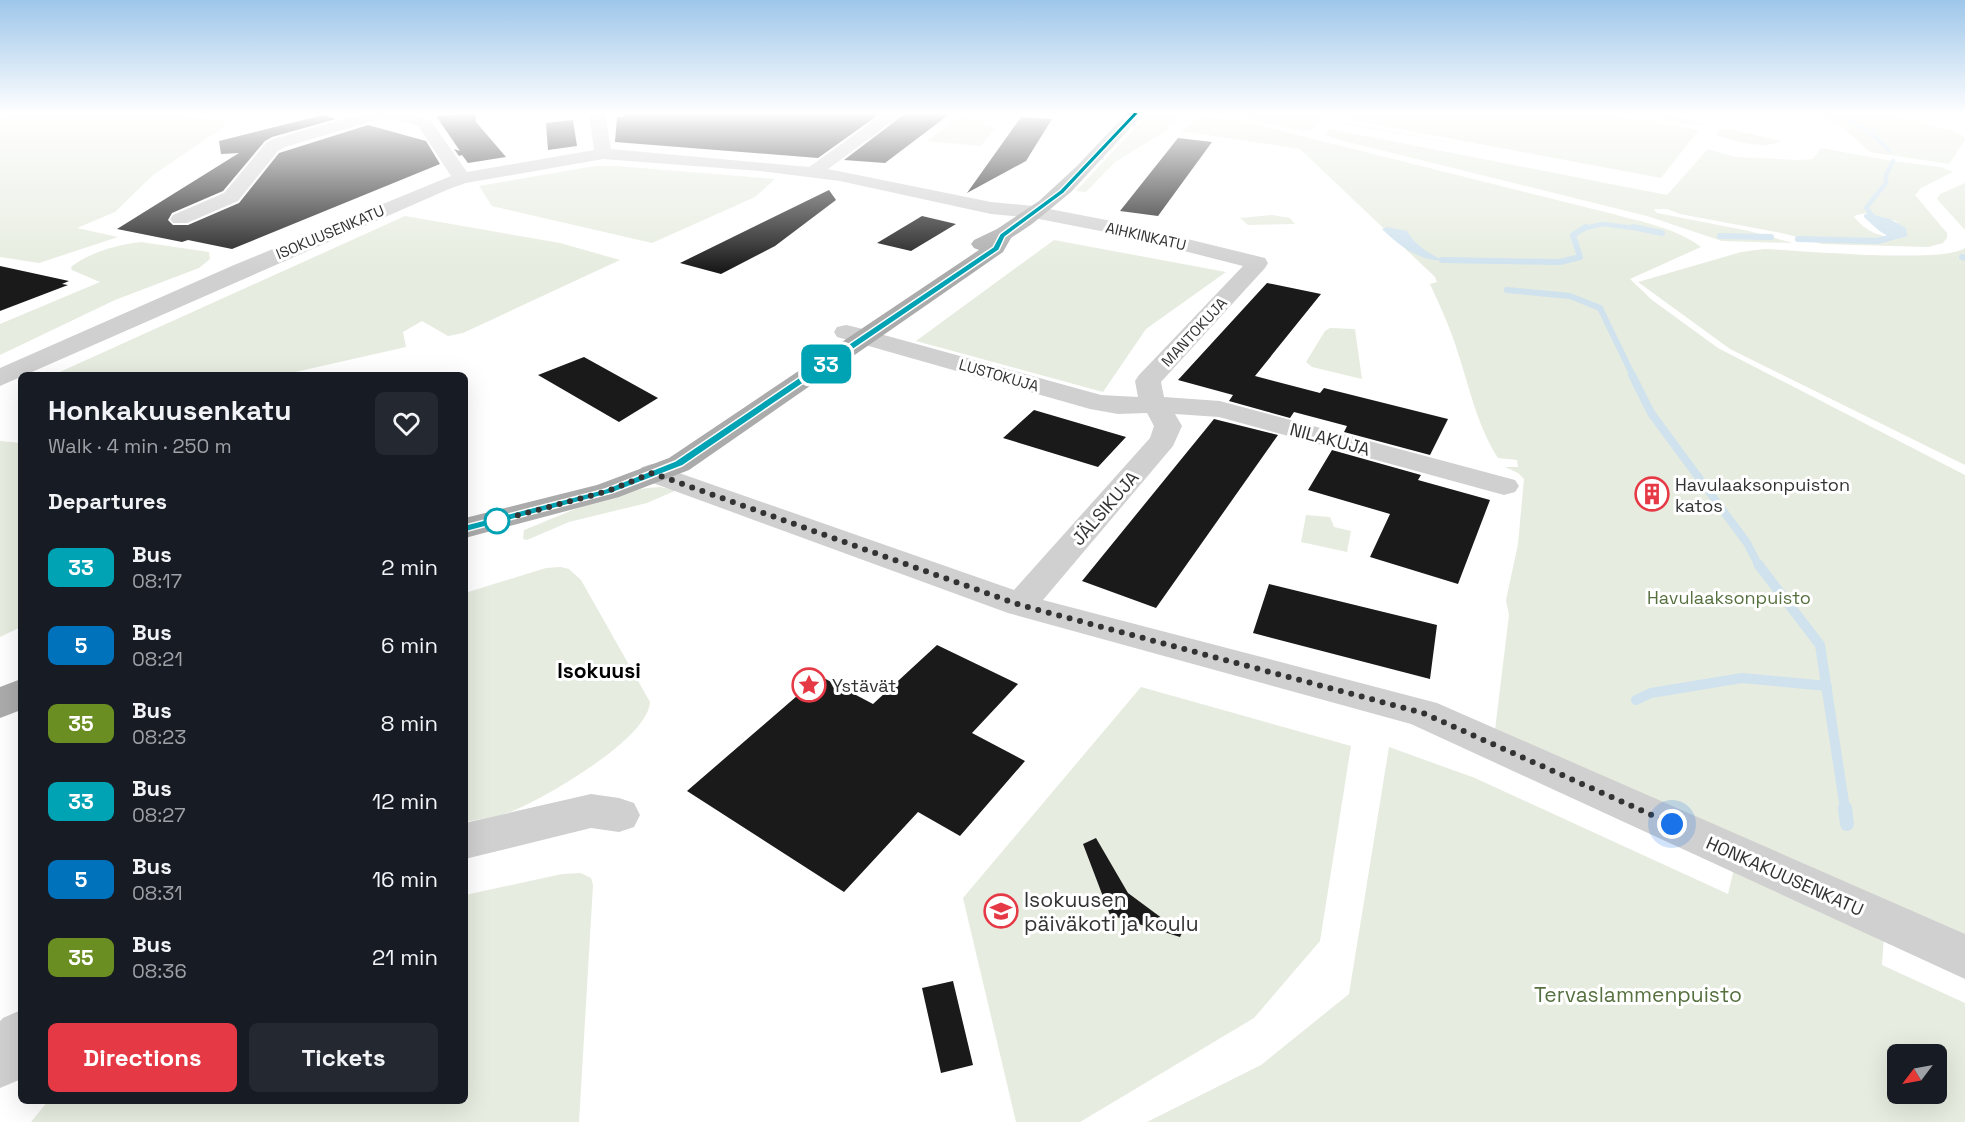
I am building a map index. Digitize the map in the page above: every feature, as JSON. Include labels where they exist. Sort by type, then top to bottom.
[{"type":"main road","points":[[468,527],[608,491],[679,464],[709,445],[855,334],[996,248],[1002,236],[1062,192],[1087,165]]},
{"type":"main road","points":[[0,681],[18,672]]},
{"type":"main road","points":[[0,704],[18,695]]},
{"type":"street","points":[[180,219],[231,197],[257,165]]},
{"type":"street","points":[[453,165],[462,178]]},
{"type":"street","name":"ISOKUUSENKATU","points":[[0,378],[427,190],[462,178],[536,165]]},
{"type":"street","name":"ISOKUUSENKATU","points":[[736,165],[813,172],[991,208],[1034,212]]},
{"type":"street","points":[[813,172],[822,165]]},
{"type":"street","name":"AIHKINKATU","points":[[1034,212],[1133,232],[1257,263]]},
{"type":"street","name":"MANTOKUJA","points":[[1155,405],[1148,389],[1148,381],[1257,263]]},
{"type":"street","name":"LUSTOKUJA","points":[[855,334],[1099,404],[1155,405]]},
{"type":"street","name":"NILAKUJA","points":[[1155,405],[1220,409],[1504,486]]},
{"type":"street","name":"JÄLSIKUJA","points":[[1020,605],[1163,440],[1168,426],[1155,405]]},
{"type":"street","name":"HONKAKUUSENKATU","points":[[652,473],[1020,605],[1423,713],[1965,957]]},
{"type":"street","points":[[468,840],[591,811],[619,815]]},
{"type":"street","points":[[0,1062],[18,1039]]},
{"type":"green space","points":[[0,165],[167,165],[153,175],[115,212],[77,228],[118,237],[39,263],[0,257]]},
{"type":"green space","points":[[1100,165],[1112,165],[1086,192],[1076,191]]},
{"type":"green space","points":[[1317,165],[1418,165],[1613,214],[1658,226],[1681,235],[1701,247],[1630,279],[1652,300],[1718,348],[1965,475],[1965,938],[1886,904],[1882,965],[1965,1003],[1965,1122],[1147,1122],[1261,1065],[1349,994],[1389,747],[1475,778],[1728,894],[1741,839],[1495,730],[1509,615],[1506,600],[1518,544],[1524,479],[1518,473],[1505,467],[1518,467],[1517,460],[1498,458],[1485,433],[1452,335],[1430,284],[1437,282],[1435,277]]},
{"type":"green space","points":[[1442,165],[1516,165],[1667,195],[1693,165],[1928,165],[1941,167],[1953,172],[1921,188],[1915,195],[1947,233],[1947,238],[1943,243],[1928,247],[1822,244],[1786,234],[1680,214],[1667,209],[1654,209],[1657,213],[1749,231],[1793,243],[1722,241],[1647,216]],"holes":[[[1867,213],[1896,221],[1906,237],[1877,234],[1865,228],[1854,217]]]},
{"type":"green space","points":[[1594,165],[1671,165],[1661,178]]},
{"type":"green space","points":[[595,166],[775,179],[755,197],[652,243],[492,206],[479,186]]},
{"type":"green space","points":[[1965,183],[1965,230],[1937,199],[1940,194]]},
{"type":"green space","points":[[1272,215],[1290,218],[1295,224],[1248,225],[1240,218]]},
{"type":"green space","points":[[405,216],[560,243],[620,260],[463,333],[448,336],[422,321],[403,332],[406,347],[295,372],[60,372]]},
{"type":"green space","points":[[1054,240],[1226,272],[1146,329],[1103,392],[916,341]]},
{"type":"green space","points":[[141,242],[209,252],[210,259],[199,268],[115,300],[0,355],[0,324],[100,282],[72,270],[71,267],[86,257],[104,250]]},
{"type":"green space","points":[[1965,248],[1965,465],[1730,349],[1638,282],[1741,252],[1764,249],[1901,256],[1951,253]]},
{"type":"green space","points":[[1330,328],[1355,329],[1362,379],[1312,367],[1306,362],[1325,331]]},
{"type":"green space","points":[[0,441],[18,443],[18,628],[0,637]]},
{"type":"green space","points":[[660,487],[677,490],[647,503],[569,522],[527,540],[523,539],[524,530],[591,503],[643,488]]},
{"type":"green space","points":[[1306,515],[1330,517],[1334,527],[1351,531],[1347,552],[1301,542]]},
{"type":"green space","points":[[546,568],[569,569],[581,580],[650,702],[645,717],[632,733],[615,749],[571,780],[509,812],[468,822],[468,592]]},
{"type":"green space","points":[[1141,687],[1351,746],[1320,941],[1254,1018],[1080,1122],[1016,1122],[963,898]]},
{"type":"green space","points":[[581,873],[591,878],[593,885],[579,1122],[31,1122],[46,1104],[468,1104],[468,894],[562,874]]},
{"type":"water","points":[[1867,213],[1890,219],[1906,228],[1907,236],[1895,238],[1884,234],[1864,217]]},
{"type":"water","points":[[1387,227],[1407,231],[1422,248],[1442,260],[1425,258],[1409,251],[1382,229]]},
{"type":"building","points":[[219,165],[245,165],[223,191],[172,213],[168,220],[173,225],[188,225],[239,203],[269,165],[437,165],[232,249],[117,229]]},
{"type":"building","points":[[987,165],[1018,165],[967,193]]},
{"type":"building","points":[[1156,165],[1195,165],[1158,216],[1120,211]]},
{"type":"building","points":[[829,190],[836,200],[775,246],[721,274],[680,263]]},
{"type":"building","points":[[922,216],[956,224],[911,251],[877,243]]},
{"type":"building","points":[[0,266],[69,281],[62,284],[68,285],[0,311]]},
{"type":"building","points":[[1267,283],[1321,294],[1255,376],[1320,393],[1324,388],[1448,419],[1430,455],[1344,432],[1347,426],[1294,412],[1290,418],[1229,401],[1233,395],[1178,380]]},
{"type":"building","points":[[584,357],[658,398],[619,422],[538,375]]},
{"type":"building","points":[[1034,410],[1126,437],[1098,467],[1003,438]]},
{"type":"building","points":[[1214,419],[1278,435],[1156,608],[1082,581]]},
{"type":"building","points":[[1332,450],[1421,475],[1418,480],[1490,500],[1458,584],[1370,557],[1390,514],[1308,490]]},
{"type":"building","points":[[1269,584],[1437,625],[1430,679],[1253,633]]},
{"type":"building","points":[[937,645],[1018,684],[972,733],[1025,761],[960,836],[918,812],[844,892],[687,791],[820,676],[873,704]]},
{"type":"building","points":[[1096,838],[1128,893],[1182,933],[1180,937],[1110,915],[1083,844]]},
{"type":"building","points":[[953,981],[973,1065],[941,1073],[922,988]]},
{"type":"waterway","points":[[1878,222],[1866,208],[1886,183],[1886,175],[1891,165]]},
{"type":"waterway","points":[[1584,228],[1603,224],[1641,229]]},
{"type":"waterway","points":[[1633,227],[1662,233]]},
{"type":"waterway","points":[[1442,260],[1560,262],[1580,257],[1573,235],[1584,228]]},
{"type":"waterway","points":[[1798,239],[1878,241],[1899,235]]},
{"type":"waterway","points":[[1720,236],[1771,237]]},
{"type":"waterway","points":[[1507,290],[1570,296],[1600,308],[1633,376]]},
{"type":"waterway","points":[[1632,375],[1651,413],[1747,543],[1759,566]]},
{"type":"waterway","points":[[1758,564],[1820,645],[1826,686]]},
{"type":"waterway","points":[[1636,700],[1651,693],[1742,678],[1826,686]]},
{"type":"waterway","points":[[1826,686],[1845,809]]},
{"type":"waterway","points":[[1845,808],[1847,824]]},
{"type":"bus line","name":"33","points":[[468,527],[608,491],[679,464],[996,248],[1002,236],[1062,192],[1087,165]]},
{"type":"place","name":"Havulaaksonpuiston katos","points":[[1652,494]]},
{"type":"place","name":"Ystävät","points":[[809,685]]},
{"type":"place","name":"Isokuusen päiväkoti ja koulu","points":[[1001,911]]},
{"type":"district","name":"Isokuusi","points":[[599,670]]},
{"type":"route","points":[[497,521],[608,491],[652,473],[697,487],[1020,605],[1409,708],[1672,824]]},
{"type":"park label","name":"Havulaaksonpuisto","points":[[1729,597]]},
{"type":"park label","name":"Tervaslammenpuisto","points":[[1638,994]]}]
